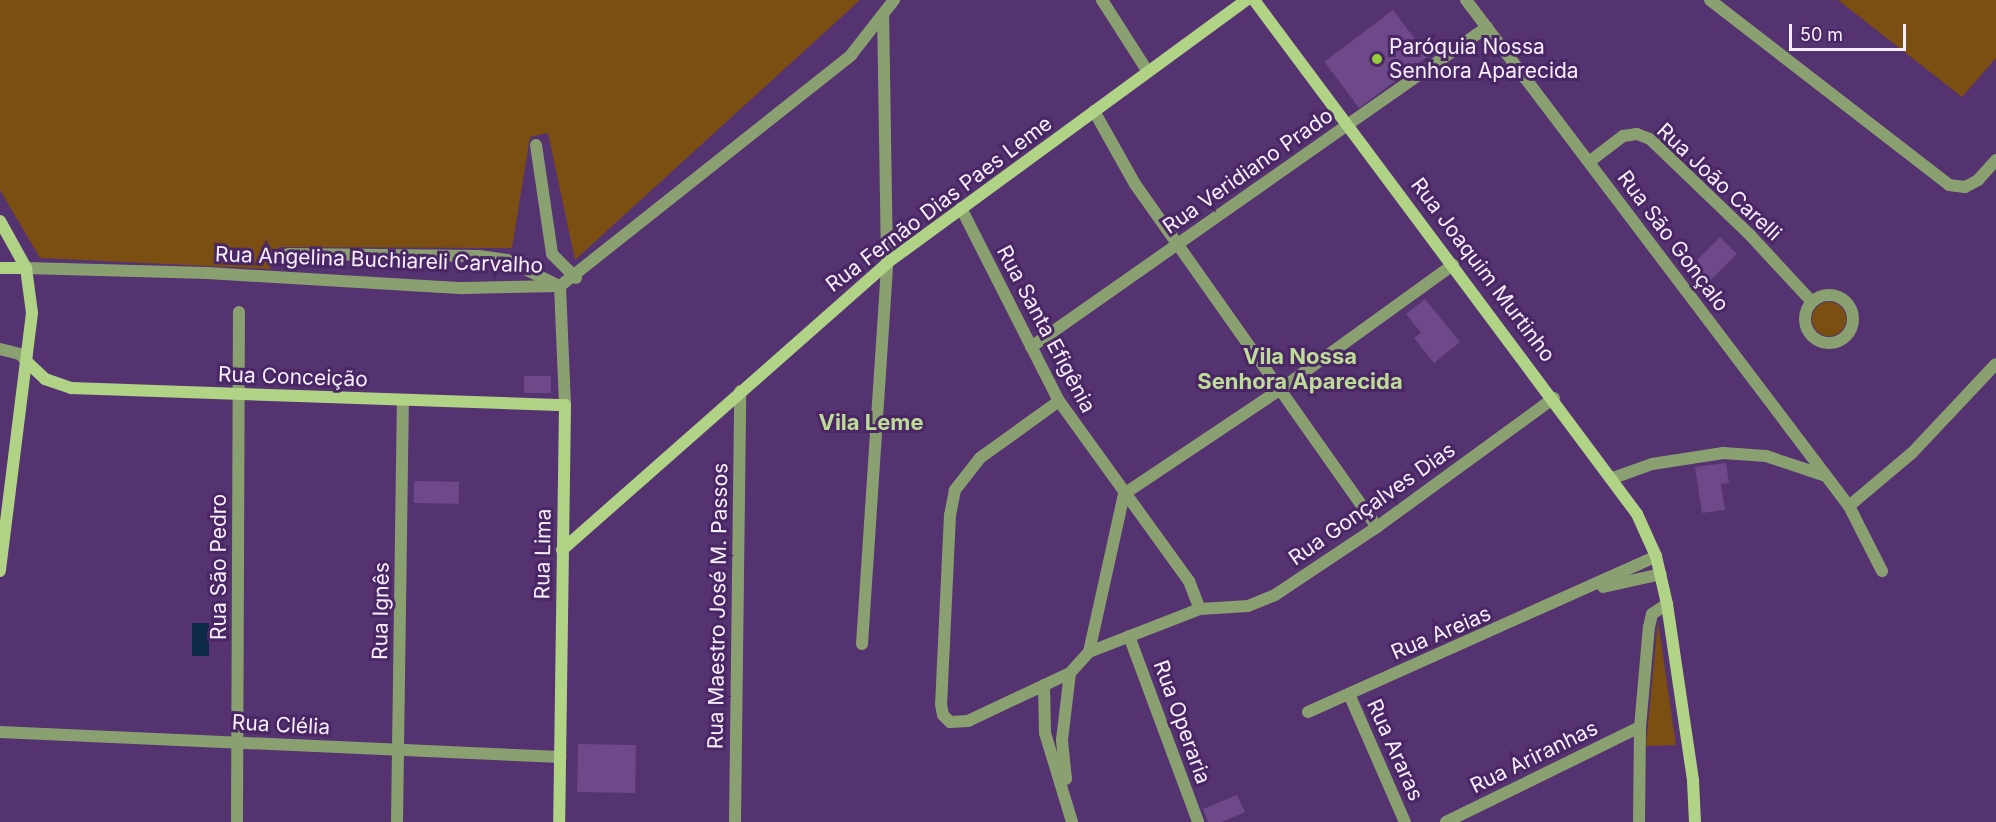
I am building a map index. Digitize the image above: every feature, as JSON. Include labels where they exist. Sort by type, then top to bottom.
[{"type":"main road","name":"Rua Fernão Dias Paes Leme","points":[[562,549],[887,262],[1246,0]]},
{"type":"main road","name":"Rua Joaquim Murtinho","points":[[1254,0],[1350,124],[1554,398],[1637,514],[1656,556],[1667,604],[1693,781],[1695,822]]},
{"type":"main road","points":[[0,221],[26,268],[32,313],[27,362],[5,497],[0,571]]},
{"type":"main road","points":[[0,268],[26,268]]},
{"type":"main road","name":"Rua Conceição","points":[[27,362],[45,379],[71,388],[565,405]]},
{"type":"main road","name":"Rua Lima","points":[[559,822],[565,405]]},
{"type":"street","points":[[560,286],[576,278],[851,55],[883,17],[894,0]]},
{"type":"street","points":[[1102,0],[1148,72]]},
{"type":"street","name":"Rua São Gonçalo","points":[[1466,0],[1848,506],[1882,571]]},
{"type":"street","points":[[1710,0],[1949,185],[1965,187],[1996,160]]},
{"type":"street","points":[[862,645],[887,262],[883,17]]},
{"type":"street","name":"Rua Veridiano Prado","points":[[1031,347],[1486,27]]},
{"type":"street","points":[[1094,111],[1135,184],[1178,243],[1278,391],[1377,527]]},
{"type":"street","name":"Rua João Carelli","points":[[1589,162],[1623,136],[1637,134],[1650,140],[1750,235],[1812,302]]},
{"type":"street","points":[[536,145],[552,254],[576,278]]},
{"type":"street","name":"Rua Santa Efigênia","points":[[961,208],[1059,401],[1189,581],[1200,609]]},
{"type":"street","name":"Rua Angelina Buchiareli Carvalho","points":[[288,254],[479,256],[507,260],[560,286]]},
{"type":"street","points":[[1059,401],[980,458],[954,490],[950,515],[941,704],[943,715],[958,724],[1070,673],[1089,652],[1124,494],[1278,391],[1453,265]]},
{"type":"street","name":"Rua Angelina Buchiareli Carvalho","points":[[26,268],[207,273],[484,288],[560,286]]},
{"type":"street","name":"Rua Lima","points":[[560,286],[565,405]]},
{"type":"street","points":[[1825,295],[1846,301],[1854,314],[1847,335],[1834,343],[1813,336],[1805,316],[1812,302],[1825,295]]},
{"type":"street","name":"Rua São Pedro","points":[[237,822],[239,312]]},
{"type":"street","points":[[0,349],[20,354],[27,362]]},
{"type":"street","points":[[1848,506],[1911,453],[1996,364]]},
{"type":"street","name":"Rua Maestro José M. Passos","points":[[735,822],[740,391]]},
{"type":"street","name":"Rua Gonçalves Dias","points":[[1089,652],[1200,609],[1248,606],[1275,595],[1377,527],[1554,398]]},
{"type":"street","name":"Rua Ignês","points":[[397,822],[403,401]]},
{"type":"street","points":[[1612,478],[1652,464],[1724,453],[1766,456],[1823,475]]},
{"type":"street","points":[[1590,589],[1656,556]]},
{"type":"street","points":[[1590,589],[1661,574]]},
{"type":"street","name":"Rua Areias","points":[[1308,712],[1590,589]]},
{"type":"street","points":[[1639,822],[1640,727],[1649,627],[1652,614],[1667,604]]},
{"type":"street","name":"Rua Operaria","points":[[1129,636],[1198,822]]},
{"type":"street","points":[[1070,673],[1062,740],[1072,822]]},
{"type":"street","points":[[1044,685],[1045,733],[1068,801]]},
{"type":"street","name":"Rua Araras","points":[[1349,694],[1406,822]]},
{"type":"street","name":"Rua Ariranhas","points":[[1446,822],[1640,727]]},
{"type":"street","name":"Rua Clélia","points":[[0,732],[560,757]]},
{"type":"shaded area","points":[[0,0],[860,0],[575,260],[548,133],[530,137],[512,248],[279,247],[270,269],[40,258],[0,190]]},
{"type":"shaded area","points":[[1838,0],[1996,0],[1996,58],[1962,97]]},
{"type":"shaded area","points":[[1829,302],[1841,307],[1846,319],[1841,331],[1829,336],[1817,331],[1812,319],[1817,307]]},
{"type":"shaded area","points":[[1658,621],[1676,745],[1646,746]]},
{"type":"water","points":[[192,623],[209,623],[209,656],[192,656]]},
{"type":"building","name":"Paróquia Nossa Senhora Aparecida","points":[[1393,10],[1428,56],[1359,108],[1324,62]]},
{"type":"building","points":[[1720,237],[1737,254],[1702,289],[1685,272]]},
{"type":"building","points":[[1425,299],[1460,342],[1434,363],[1414,338],[1421,333],[1406,314]]},
{"type":"building","points":[[524,376],[551,376],[551,393],[524,393]]},
{"type":"building","points":[[1726,463],[1729,483],[1721,484],[1725,510],[1702,513],[1695,467]]},
{"type":"building","points":[[414,481],[459,482],[459,504],[414,503]]},
{"type":"building","points":[[578,744],[636,745],[635,793],[577,792]]},
{"type":"building","points":[[1237,795],[1245,812],[1222,822],[1208,822],[1203,809]]},
{"type":"place","name":"Paróquia Nossa Senhora Aparecida","points":[[1377,59]]},
{"type":"district","name":"Vila Nossa Senhora Aparecida","points":[[1300,368]]},
{"type":"district","name":"Vila Leme","points":[[871,423]]}]
